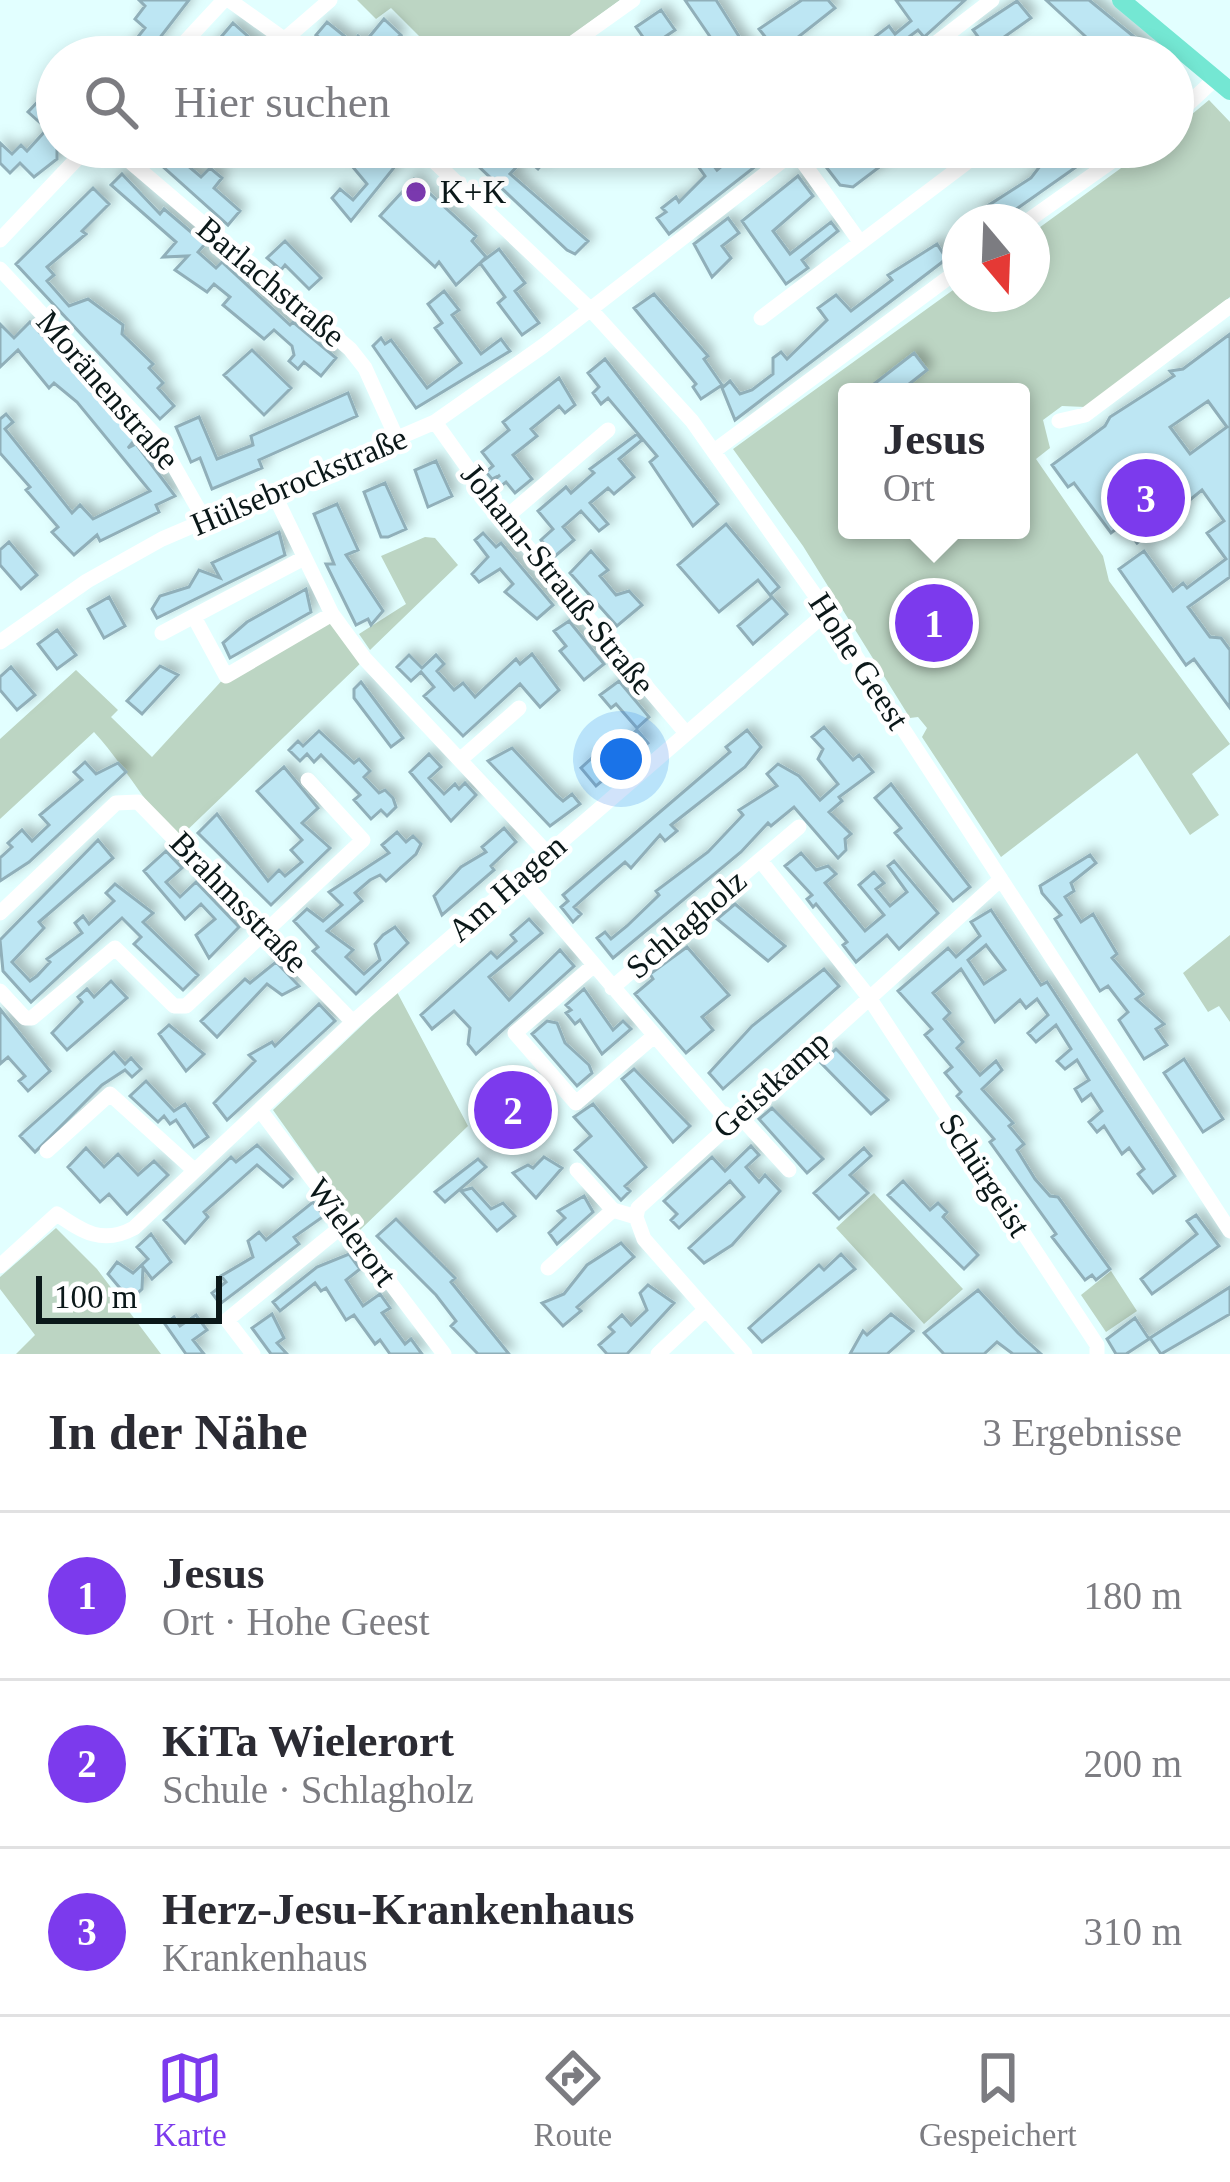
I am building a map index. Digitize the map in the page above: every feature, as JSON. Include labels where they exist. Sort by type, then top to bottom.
[{"type":"main road","points":[[1121,0],[1164,36]]},
{"type":"main road","points":[[1194,61],[1223,85]]},
{"type":"street","points":[[191,36],[226,0],[281,36]]},
{"type":"street","points":[[289,36],[330,0]]},
{"type":"street","points":[[591,36],[633,0]]},
{"type":"street","points":[[945,36],[992,0]]},
{"type":"street","points":[[1194,104],[1223,85]]},
{"type":"street","points":[[0,241],[68,168]]},
{"type":"street","name":"Barlachstraße","points":[[138,168],[350,349],[365,368],[398,441]]},
{"type":"street","name":"Hohe Geest","points":[[445,168],[665,388],[713,451],[827,612],[1230,1231]]},
{"type":"street","name":"Hülsebrockstraße","points":[[0,642],[120,561],[204,519],[435,422],[591,310],[774,168]]},
{"type":"street","points":[[811,168],[860,242]]},
{"type":"street","points":[[761,318],[959,168]]},
{"type":"street","points":[[1050,205],[1102,168]]},
{"type":"street","name":"Moränenstraße","points":[[0,269],[158,438],[204,519]]},
{"type":"street","points":[[713,451],[942,281]]},
{"type":"street","points":[[1059,421],[1085,415],[1230,306]]},
{"type":"street","name":"Johann-Strauß-Straße","points":[[435,422],[504,519],[686,733]]},
{"type":"street","points":[[504,519],[608,430]]},
{"type":"street","points":[[273,492],[332,614],[365,659],[547,854]]},
{"type":"street","points":[[162,633],[302,559]]},
{"type":"street","name":"Am Hagen","points":[[1,1262],[57,1214],[92,1235],[123,1234],[353,1022],[827,612]]},
{"type":"street","points":[[194,617],[226,676],[332,614]]},
{"type":"street","points":[[461,759],[519,708]]},
{"type":"street","points":[[0,991],[25,1018],[32,1018],[115,948],[180,1008],[363,840],[308,780]]},
{"type":"street","name":"Brahmsstraße","points":[[0,913],[116,803],[138,802],[353,1022]]},
{"type":"street","name":"Schlagholz","points":[[612,988],[799,827]]},
{"type":"street","name":"Schlagholz","points":[[760,860],[868,996]]},
{"type":"street","name":"Schlagholz","points":[[519,877],[654,1036],[789,1170]]},
{"type":"street","name":"Geistkamp","points":[[636,1217],[638,1208],[733,1117],[1001,879]]},
{"type":"street","name":"Schlagholz","points":[[593,966],[515,1033],[576,1102],[654,1036]]},
{"type":"street","name":"Schürgeist","points":[[868,996],[1097,1345],[1097,1354]]},
{"type":"street","points":[[47,1150],[110,1094],[194,1171]]},
{"type":"street","name":"Wielerort","points":[[260,1110],[444,1354]]},
{"type":"street","points":[[577,1170],[613,1210],[636,1217],[644,1239],[745,1354]]},
{"type":"street","points":[[548,1268],[613,1210]]},
{"type":"street","points":[[253,1354],[227,1320],[346,1223]]},
{"type":"street","points":[[658,1354],[704,1311]]},
{"type":"green space","points":[[357,0],[620,0],[571,36],[419,36],[391,8],[376,19]]},
{"type":"green space","points":[[1209,100],[1230,122],[1230,297],[1085,407],[1062,406],[1043,420],[1050,448],[1036,459],[1103,556],[1109,581],[1230,744],[1192,774],[1219,815],[1190,835],[1137,753],[1001,857],[922,737],[927,728],[918,717],[910,718],[803,546],[733,449],[942,298],[942,312],[1050,312],[1050,220],[1121,168],[1194,168],[1194,112]]},
{"type":"green space","points":[[425,537],[435,538],[458,565],[370,650],[359,634],[406,604],[381,556]]},
{"type":"green space","points":[[332,614],[365,659],[178,839],[94,732],[0,819],[0,739],[76,670],[118,710],[111,717],[152,757],[226,676]]},
{"type":"green space","points":[[1230,935],[1230,1022],[1219,1006],[1208,1012],[1183,973]]},
{"type":"green space","points":[[397,992],[468,1126],[359,1231],[273,1110]]},
{"type":"green space","points":[[874,1193],[963,1289],[924,1324],[836,1228]]},
{"type":"green space","points":[[56,1228],[97,1269],[161,1354],[16,1354],[35,1335],[0,1289],[0,1277]]},
{"type":"green space","points":[[1111,1271],[1137,1311],[1106,1332],[1081,1295]]},
{"type":"building","points":[[139,0],[189,0],[161,36],[139,36],[145,28],[135,19],[145,6]]},
{"type":"building","points":[[685,0],[716,0],[739,36],[710,36]]},
{"type":"building","points":[[802,0],[828,0],[835,8],[800,36],[765,36],[759,29]]},
{"type":"building","points":[[896,0],[965,0],[925,36],[918,30],[910,36],[876,36],[889,26],[895,34],[911,21]]},
{"type":"building","points":[[1046,0],[1089,0],[1133,36],[1085,36]]},
{"type":"building","points":[[1017,1],[1031,18],[1006,36],[978,36],[973,30]]},
{"type":"building","points":[[661,10],[675,30],[666,36],[642,36],[636,27]]},
{"type":"building","points":[[384,19],[401,35],[400,36],[370,36]]},
{"type":"building","points":[[327,22],[344,36],[317,36]]},
{"type":"building","points":[[233,23],[248,36],[222,36]]},
{"type":"building","points":[[36,141],[36,168],[46,168],[34,177],[20,163],[10,173],[0,163],[0,143],[12,154],[21,145],[27,151]]},
{"type":"building","points":[[164,168],[190,168],[201,177],[210,168],[222,178],[214,188],[240,211],[228,225]]},
{"type":"building","points":[[354,168],[394,168],[351,221],[332,198],[340,189],[353,200],[367,184]]},
{"type":"building","points":[[480,168],[516,168],[510,174],[588,241],[575,254]]},
{"type":"building","points":[[699,168],[753,168],[669,234],[657,218],[666,212],[662,208],[676,197],[679,202],[705,176]]},
{"type":"building","points":[[827,168],[878,168],[853,187],[840,185]]},
{"type":"building","points":[[1039,168],[1075,168],[1024,204],[990,204]]},
{"type":"building","points":[[122,174],[160,214],[164,209],[205,244],[198,252],[216,268],[222,262],[290,325],[293,322],[336,358],[321,376],[304,362],[298,369],[289,361],[294,355],[292,346],[274,330],[264,339],[223,305],[230,297],[214,284],[207,292],[175,270],[188,256],[163,257],[176,242],[111,185]]},
{"type":"building","points":[[798,176],[813,196],[773,231],[790,254],[831,222],[838,231],[802,260],[808,268],[786,284],[742,221]]},
{"type":"building","points":[[414,179],[476,236],[472,241],[486,257],[456,285],[439,262],[435,267],[380,216]]},
{"type":"building","points":[[93,188],[109,204],[82,231],[86,234],[47,267],[54,275],[47,281],[69,306],[88,299],[123,325],[122,334],[153,364],[149,368],[163,383],[158,388],[174,406],[160,419],[16,264]]},
{"type":"building","points":[[728,218],[739,233],[722,246],[731,258],[712,277],[694,244]]},
{"type":"building","points":[[285,241],[321,278],[309,289],[285,265],[281,270],[267,258]]},
{"type":"building","points":[[937,244],[942,252],[941,263],[735,420],[722,388],[730,381],[740,394],[752,390],[773,374],[773,358],[781,352],[787,359],[827,320],[818,308],[836,295],[851,311],[892,280],[888,275]]},
{"type":"building","points":[[499,249],[525,283],[515,291],[539,323],[522,335],[498,303],[505,297],[480,263]]},
{"type":"building","points":[[444,291],[459,310],[452,315],[481,354],[501,339],[510,351],[416,408],[373,346],[381,338],[385,344],[391,340],[427,388],[461,363],[435,328],[442,323],[428,304]]},
{"type":"building","points":[[654,294],[708,356],[704,359],[722,385],[701,399],[693,387],[696,384],[634,308]]},
{"type":"building","points":[[30,322],[137,437],[128,448],[136,444],[175,496],[156,505],[159,512],[100,541],[97,535],[74,555],[52,532],[58,527],[26,490],[30,487],[0,453],[0,419],[6,414],[13,422],[5,429],[72,513],[80,505],[93,519],[150,491],[77,402],[54,383],[49,388],[18,350],[0,367],[0,324],[14,338]]},
{"type":"building","points":[[1230,334],[1230,577],[1188,607],[1210,637],[1221,638],[1230,650],[1230,708],[1194,659],[1186,665],[1119,569],[1144,551],[1173,591],[1183,583],[1187,588],[1226,559],[1207,533],[1224,521],[1202,490],[1137,543],[1123,524],[1111,533],[1074,483],[1068,487],[1052,465],[1105,426],[1110,417],[1174,376],[1170,371],[1183,369]],"holes":[[[1208,401],[1227,427],[1190,454],[1170,427]]]},
{"type":"building","points":[[252,350],[291,388],[264,415],[224,375]]},
{"type":"building","points":[[914,353],[927,370],[910,383],[875,383]]},
{"type":"building","points":[[605,359],[718,504],[693,526],[650,462],[657,456],[608,398],[601,404],[593,393],[599,387],[588,373]]},
{"type":"building","points":[[559,378],[575,405],[565,413],[559,406],[531,429],[537,436],[513,455],[532,479],[515,493],[506,482],[497,489],[492,482],[500,475],[492,479],[486,472],[493,466],[482,452],[509,430],[503,422]]},
{"type":"building","points":[[348,393],[357,416],[259,460],[262,468],[212,489],[200,458],[191,462],[176,427],[199,417],[217,459],[253,445],[251,436]]},
{"type":"building","points":[[637,434],[642,440],[619,459],[634,477],[614,494],[608,488],[590,503],[608,524],[599,531],[581,511],[563,527],[574,540],[554,557],[541,540],[553,529],[538,511],[566,487],[571,493],[594,473],[590,469]]},
{"type":"building","points":[[436,461],[452,496],[428,507],[415,470]]},
{"type":"building","points":[[385,483],[406,529],[381,537],[364,492]]},
{"type":"building","points":[[337,504],[358,550],[346,555],[383,611],[371,625],[368,619],[356,625],[326,564],[334,564],[314,514]]},
{"type":"building","points":[[726,524],[779,587],[770,595],[758,580],[719,612],[678,565]]},
{"type":"building","points":[[279,532],[285,555],[157,618],[152,609],[160,596],[189,587],[199,570],[220,578],[212,563]]},
{"type":"building","points":[[483,533],[496,547],[501,543],[553,605],[537,619],[505,592],[513,584],[500,569],[479,582],[472,574],[488,557],[475,540]]},
{"type":"building","points":[[9,542],[37,575],[21,589],[0,565],[0,550]]},
{"type":"building","points":[[591,551],[608,570],[600,576],[616,595],[629,591],[642,605],[617,626],[570,573]]},
{"type":"building","points":[[306,589],[311,612],[230,658],[223,643],[247,622]]},
{"type":"building","points":[[109,597],[125,626],[104,638],[88,609]]},
{"type":"building","points":[[772,597],[787,614],[753,644],[738,626]]},
{"type":"building","points":[[569,621],[604,664],[584,680],[560,651],[566,646],[554,631]]},
{"type":"building","points":[[57,630],[76,655],[57,669],[38,644]]},
{"type":"building","points":[[532,654],[559,690],[540,707],[520,684],[463,736],[424,696],[434,687],[421,672],[411,681],[397,667],[409,655],[422,668],[436,655],[444,664],[437,671],[454,690],[463,683],[475,697],[516,659],[520,664]]},
{"type":"building","points":[[160,666],[178,675],[142,714],[127,701]]},
{"type":"building","points":[[11,667],[35,695],[17,710],[0,690],[0,677]]},
{"type":"building","points":[[619,681],[649,717],[637,728],[616,704],[611,708],[600,695]]},
{"type":"building","points":[[361,682],[403,738],[391,747],[354,698],[354,689]]},
{"type":"building","points":[[824,727],[853,760],[859,755],[873,772],[839,797],[842,801],[829,812],[851,834],[845,839],[846,850],[838,858],[794,807],[771,826],[768,823],[741,852],[613,958],[597,938],[605,932],[611,939],[627,926],[659,895],[656,891],[708,852],[743,815],[739,810],[777,786],[767,774],[778,764],[799,776],[820,800],[838,784],[818,759],[823,749],[812,737]]},
{"type":"building","points":[[637,730],[648,743],[596,786],[581,768],[592,758],[602,770],[611,764],[606,757]]},
{"type":"building","points":[[747,730],[761,747],[745,767],[671,825],[677,831],[665,841],[660,835],[631,868],[625,862],[574,907],[581,914],[573,922],[561,907],[568,901],[563,895],[730,752],[726,747]]},
{"type":"building","points":[[319,731],[354,763],[359,759],[370,771],[364,777],[379,793],[385,790],[393,798],[396,807],[387,816],[381,810],[371,819],[354,800],[360,795],[321,755],[314,762],[307,754],[300,761],[289,750],[298,741],[303,746]]},
{"type":"building","points":[[512,748],[563,801],[572,794],[580,804],[550,826],[488,761]]},
{"type":"building","points":[[429,754],[441,767],[429,778],[444,794],[455,784],[459,789],[465,783],[476,795],[451,821],[410,772]]},
{"type":"building","points":[[85,762],[96,774],[118,763],[126,772],[29,862],[0,881],[0,858],[12,847],[8,843],[22,830],[32,841],[49,825],[40,815],[82,780],[74,772]]},
{"type":"building","points":[[284,767],[318,808],[302,823],[330,848],[271,905],[198,833],[217,814],[268,881],[279,870],[285,876],[302,862],[291,850],[302,840],[257,791]]},
{"type":"building","points":[[891,784],[970,887],[953,901],[895,833],[901,828],[875,798]]},
{"type":"building","points":[[504,828],[516,842],[491,866],[494,870],[442,915],[434,896],[461,867],[486,852],[482,847]]},
{"type":"building","points":[[397,832],[406,842],[413,836],[421,844],[416,854],[386,881],[380,875],[370,880],[355,893],[362,901],[327,931],[353,950],[346,957],[364,974],[380,960],[375,944],[383,935],[395,927],[408,943],[356,994],[313,951],[318,947],[294,921],[307,909],[323,921],[342,905],[329,892],[389,853],[382,845]]},
{"type":"building","points":[[98,840],[113,858],[39,922],[44,928],[12,962],[30,981],[37,976],[50,962],[47,959],[82,933],[75,923],[83,916],[89,924],[114,901],[106,893],[115,884],[153,913],[143,922],[198,975],[183,990],[134,944],[141,937],[122,918],[31,1002],[3,971],[0,940]]},
{"type":"building","points":[[166,851],[182,868],[166,882],[180,897],[196,882],[239,927],[209,958],[196,935],[215,919],[201,904],[185,919],[144,871]]},
{"type":"building","points":[[801,853],[816,870],[828,866],[836,874],[825,883],[865,931],[884,915],[859,885],[874,872],[884,883],[876,889],[890,906],[907,892],[888,866],[894,861],[938,913],[899,949],[887,935],[856,962],[843,945],[847,942],[816,904],[813,907],[807,899],[812,895],[785,866]]},
{"type":"building","points":[[1090,855],[1096,863],[1071,883],[1074,891],[1065,897],[1081,922],[1093,914],[1117,954],[1112,958],[1143,994],[1136,999],[1164,1024],[1156,1029],[1167,1045],[1144,1059],[1119,1020],[1128,1012],[1108,986],[1100,991],[1055,919],[1061,915],[1040,886]]},
{"type":"building","points":[[735,904],[785,946],[768,961],[717,919]]},
{"type":"building","points":[[991,910],[1041,985],[1047,982],[1175,1176],[1153,1193],[1138,1174],[1144,1169],[1129,1148],[1122,1154],[1104,1126],[1097,1132],[1089,1122],[1102,1111],[1091,1094],[1082,1101],[1075,1089],[1089,1080],[1077,1060],[1065,1069],[1057,1061],[1071,1049],[1056,1025],[1036,1042],[1028,1033],[1048,1015],[1037,999],[1026,1008],[1020,1000],[995,1022],[961,969],[933,993],[950,1013],[944,1019],[963,1042],[957,1048],[980,1075],[996,1061],[1002,1070],[982,1089],[1013,1123],[1009,1126],[1024,1144],[1017,1150],[1035,1179],[1050,1196],[1058,1197],[1110,1269],[1096,1280],[1092,1275],[1085,1280],[1052,1237],[1056,1234],[990,1142],[994,1139],[957,1096],[961,1092],[945,1073],[952,1067],[925,1035],[932,1029],[898,991],[948,948],[956,957],[980,936],[971,922]],"holes":[[[986,945],[1005,970],[984,984],[968,960]]]},
{"type":"building","points":[[529,919],[542,933],[489,977],[509,1000],[560,950],[574,966],[476,1054],[468,1044],[470,1028],[454,1011],[432,1029],[421,1015],[491,952],[497,958],[516,941],[511,935]]},
{"type":"building","points":[[687,947],[729,995],[702,1017],[713,1030],[686,1053],[635,994],[653,979],[650,974]]},
{"type":"building","points":[[276,962],[299,986],[282,995],[267,984],[217,1037],[201,1021],[245,979],[250,983]]},
{"type":"building","points":[[824,969],[839,986],[723,1089],[709,1073],[752,1026]]},
{"type":"building","points":[[111,981],[127,998],[67,1050],[52,1033],[82,1002],[78,997],[87,989],[94,997]]},
{"type":"building","points":[[584,989],[613,1030],[623,1021],[631,1029],[602,1054],[580,1020],[575,1024],[566,1013],[571,1010],[566,1005]]},
{"type":"building","points":[[319,1004],[335,1021],[227,1120],[214,1103],[255,1061],[249,1055],[272,1042],[275,1046]]},
{"type":"building","points":[[0,1009],[50,1071],[28,1091],[19,1081],[25,1076],[8,1057],[0,1064]]},
{"type":"building","points":[[547,1021],[557,1023],[565,1043],[589,1065],[592,1073],[577,1086],[532,1034]]},
{"type":"building","points":[[169,1025],[204,1054],[186,1071],[159,1034]]},
{"type":"building","points":[[836,1049],[888,1100],[871,1114],[821,1063]]},
{"type":"building","points":[[114,1052],[125,1064],[131,1058],[141,1069],[132,1077],[125,1070],[102,1085],[35,1152],[20,1136]]},
{"type":"building","points":[[1184,1059],[1223,1119],[1203,1132],[1164,1073]]},
{"type":"building","points":[[634,1069],[690,1126],[673,1142],[622,1079]]},
{"type":"building","points":[[510,1078],[519,1088],[527,1081],[536,1091],[528,1098],[542,1118],[517,1144],[499,1123],[493,1128],[484,1118],[492,1111],[484,1102]]},
{"type":"building","points":[[146,1081],[174,1111],[185,1104],[208,1137],[194,1147],[176,1120],[170,1124],[164,1116],[158,1122],[130,1096]]},
{"type":"building","points":[[593,1104],[646,1167],[625,1186],[630,1191],[621,1200],[575,1150],[591,1136],[574,1117]]},
{"type":"building","points":[[772,1108],[823,1159],[807,1173],[759,1119]]},
{"type":"building","points":[[257,1145],[292,1179],[283,1187],[257,1165],[204,1212],[208,1217],[185,1243],[164,1220],[231,1157],[236,1162]]},
{"type":"building","points":[[751,1146],[759,1155],[746,1167],[759,1182],[765,1175],[780,1191],[732,1245],[704,1263],[689,1248],[744,1197],[730,1181],[679,1228],[671,1220],[677,1214],[664,1201],[712,1157],[725,1171]]},
{"type":"building","points":[[86,1148],[104,1167],[118,1154],[138,1175],[154,1161],[168,1175],[127,1214],[109,1194],[100,1202],[68,1167]]},
{"type":"building","points":[[864,1148],[871,1156],[850,1175],[868,1193],[839,1219],[814,1193]]},
{"type":"building","points":[[544,1157],[562,1168],[536,1198],[513,1173],[528,1165],[533,1168]]},
{"type":"building","points":[[478,1159],[486,1167],[445,1202],[435,1192]]},
{"type":"building","points":[[903,1181],[930,1210],[938,1203],[947,1212],[943,1217],[978,1255],[964,1269],[888,1195]]},
{"type":"building","points":[[472,1188],[491,1209],[503,1203],[515,1216],[497,1231],[461,1191]]},
{"type":"building","points":[[584,1196],[593,1212],[557,1244],[549,1233],[565,1218],[558,1211]]},
{"type":"building","points":[[313,1202],[324,1216],[294,1237],[299,1244],[220,1304],[212,1293],[226,1282],[221,1276],[253,1257],[248,1241],[259,1232],[266,1240]]},
{"type":"building","points":[[1196,1215],[1219,1246],[1152,1294],[1141,1279],[1197,1234],[1187,1221]]},
{"type":"building","points":[[396,1219],[455,1278],[451,1282],[509,1354],[478,1354],[451,1326],[456,1321],[436,1295],[377,1236]]},
{"type":"building","points":[[151,1234],[171,1262],[152,1279],[143,1267],[142,1289],[130,1300],[108,1274],[117,1262],[133,1273],[148,1259],[137,1247]]},
{"type":"building","points":[[621,1243],[634,1257],[577,1307],[581,1311],[563,1326],[542,1303],[564,1294],[587,1265]]},
{"type":"building","points":[[349,1254],[360,1269],[346,1280],[363,1306],[380,1294],[390,1308],[382,1313],[405,1344],[411,1339],[422,1354],[390,1354],[380,1340],[375,1344],[354,1315],[346,1320],[326,1288],[321,1291],[315,1283],[280,1311],[273,1302],[317,1267]]},
{"type":"building","points":[[841,1254],[855,1269],[762,1342],[749,1328],[819,1265],[824,1270]]},
{"type":"building","points":[[648,1285],[674,1303],[627,1354],[607,1354],[599,1345],[614,1332],[609,1327],[622,1315],[631,1325],[647,1310],[640,1293]]},
{"type":"building","points":[[1230,1287],[1230,1314],[1161,1354],[1150,1338]]},
{"type":"building","points":[[978,1290],[1041,1354],[1013,1354],[997,1342],[984,1354],[944,1354],[924,1333]]},
{"type":"building","points":[[272,1314],[284,1338],[277,1343],[287,1354],[271,1354],[252,1328]]},
{"type":"building","points":[[891,1314],[913,1331],[887,1354],[850,1354],[863,1331],[867,1335]]},
{"type":"building","points":[[196,1315],[207,1330],[193,1340],[204,1354],[186,1354],[165,1324],[174,1317],[180,1326]]},
{"type":"building","points":[[1135,1318],[1149,1339],[1126,1354],[1116,1354],[1107,1339]]},
{"type":"place","name":"K+K","points":[[416,192]]},
{"type":"place","name":"Herz-Jesu-Krankenhaus","points":[[1146,498]]},
{"type":"place","name":"Jesus","points":[[934,623]]},
{"type":"place","name":"KiTa Wielerort","points":[[513,1110]]}]
